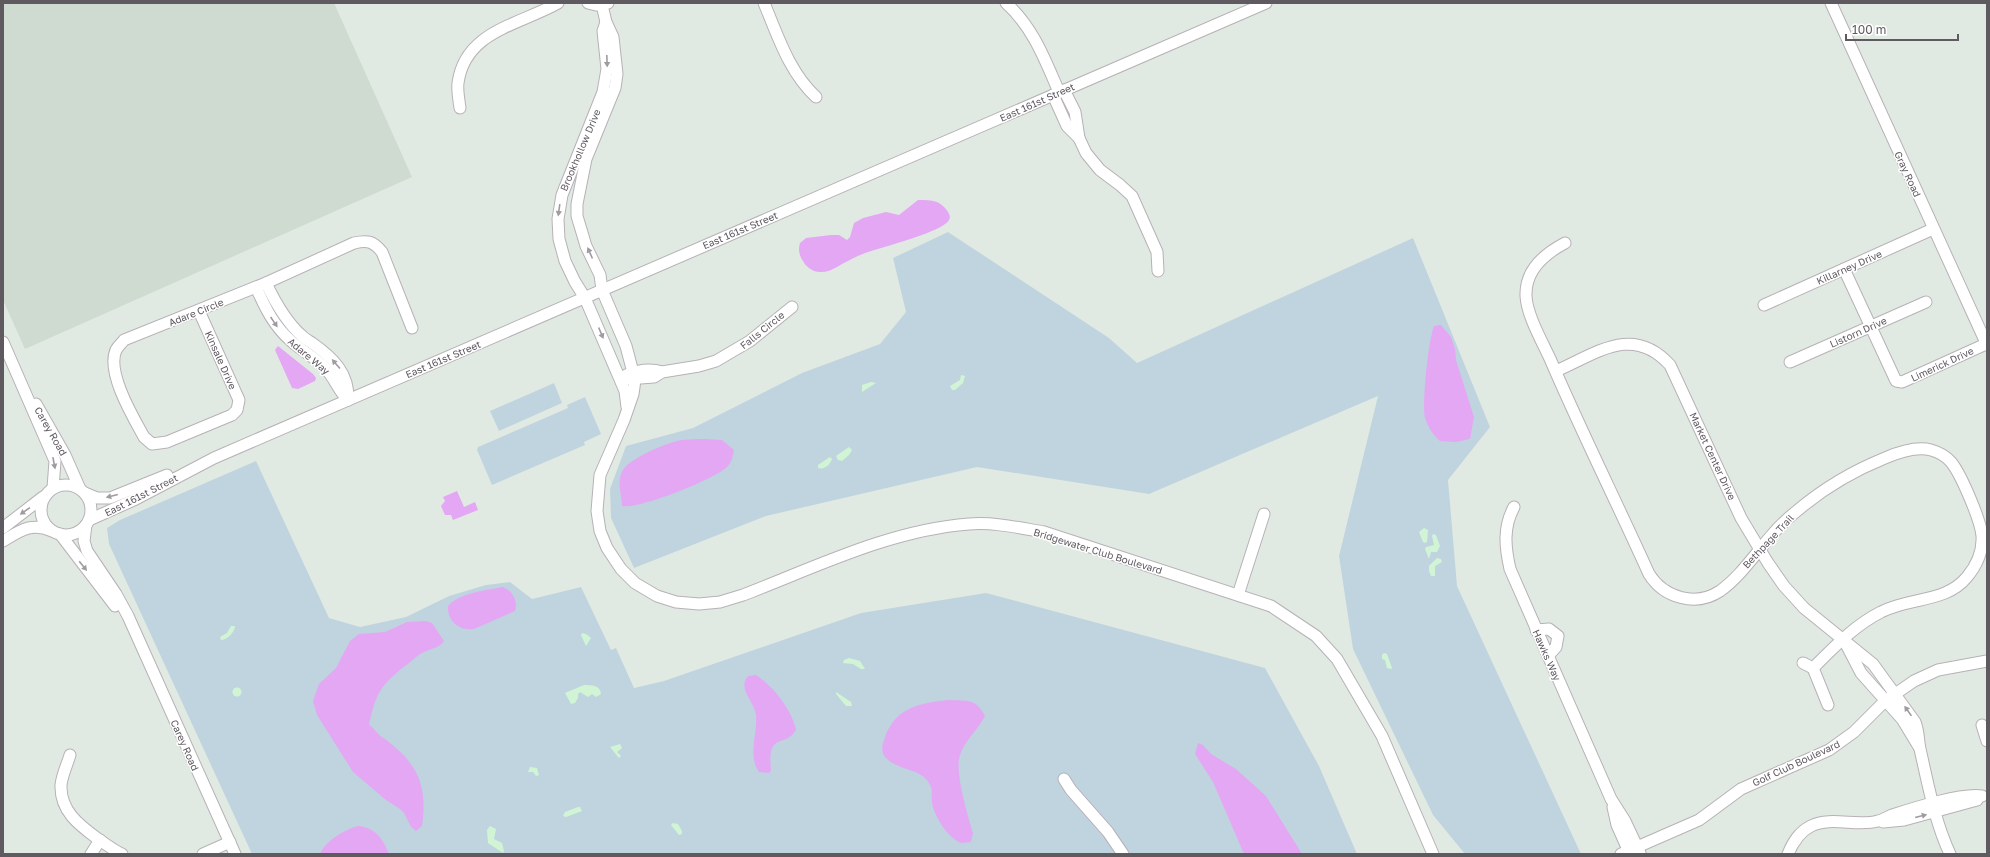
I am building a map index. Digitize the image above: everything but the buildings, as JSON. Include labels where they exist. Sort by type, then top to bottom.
[{"type":"street","points":[[460,108],[458,85],[461,68],[468,55],[478,43],[491,35],[558,3]]},
{"type":"street","name":"Brookhollow Drive","points":[[585,298],[565,261],[559,239],[558,218],[562,195],[603,92],[607,69],[603,31],[606,22],[605,4],[588,3]]},
{"type":"street","points":[[764,3],[794,72],[804,86],[816,97]]},
{"type":"street","points":[[1006,3],[1015,11],[1030,30],[1059,92],[1067,126],[1079,138],[1086,154],[1095,164],[1132,196],[1157,252],[1158,271]]},
{"type":"street","name":"East 161st Street","points":[[82,491],[97,498],[110,498],[214,458],[1266,3]]},
{"type":"street","name":"Gray Road","points":[[1831,3],[1987,345]]},
{"type":"street","name":"Brookhollow Drive","points":[[602,290],[600,275],[586,246],[577,216],[576,204],[586,159],[616,81],[616,56],[613,36],[606,22]]},
{"type":"street","name":"Killarney Drive","points":[[1764,305],[1933,229]]},
{"type":"street","name":"Adare Circle","points":[[237,410],[232,415],[167,442],[152,444],[144,437],[116,379],[114,361],[116,349],[124,340],[199,311],[354,243],[366,240],[375,243],[382,252],[412,328]]},
{"type":"street","name":"Bethpage Trail","points":[[1565,242],[1550,252],[1533,269],[1529,278],[1526,295],[1530,312],[1649,574],[1660,587],[1673,595],[1686,598],[1699,598],[1713,594],[1727,585],[1776,531],[1800,508],[1834,483],[1865,467],[1902,451],[1916,449],[1931,450],[1942,455],[1956,468],[1981,526],[1982,537],[1980,553],[1974,568],[1963,582],[1951,591],[1936,597],[1909,601],[1891,607],[1870,618],[1808,665],[1828,705]]},
{"type":"street","points":[[1844,269],[1870,327]]},
{"type":"street","name":"Adare Way","points":[[261,285],[298,332],[324,352],[341,370],[348,386],[348,400]]},
{"type":"street","name":"Bridgewater Club Boulevard","points":[[602,290],[626,346],[634,376],[633,394],[627,407],[624,420],[600,476],[597,512],[600,531],[607,548],[621,568],[635,583],[657,596],[676,602],[698,604],[720,602],[743,595],[883,540],[918,531],[970,524],[1013,526],[1044,532],[1271,606],[1293,619],[1316,636],[1337,659],[1382,736],[1433,854]]},
{"type":"street","name":"Bridgewater Club Boulevard","points":[[585,298],[625,392],[627,407]]},
{"type":"street","name":"Listorn Drive","points":[[1790,362],[1926,302]]},
{"type":"street","name":"Falls Circle","points":[[619,378],[634,376],[653,369],[662,372],[699,366],[725,356],[750,342],[792,307]]},
{"type":"street","name":"Kinsale Drive","points":[[199,311],[239,400],[237,410]]},
{"type":"street","name":"Limerick Drive","points":[[1870,327],[1892,374],[1898,382],[1906,380],[1987,345]]},
{"type":"street","name":"Carey Road","points":[[3,342],[55,461],[50,491]]},
{"type":"street","name":"Market Center Drive","points":[[1556,371],[1618,344],[1635,344],[1660,354],[1673,371],[1741,518],[1784,586],[1804,608],[1842,640],[1867,658],[1915,722],[1935,808],[1950,854]]},
{"type":"street","name":"Carey Road","points":[[18,375],[65,455],[82,491]]},
{"type":"street","name":"East 161st Street","points":[[88,523],[214,458]]},
{"type":"street","points":[[3,528],[50,491],[67,485],[82,491],[91,506],[88,523],[74,534],[56,533],[42,526],[34,526],[17,532],[3,541]]},
{"type":"street","points":[[50,491],[42,501],[42,518],[46,525],[56,533]]},
{"type":"street","name":"Hawks Way","points":[[1514,507],[1507,520],[1507,556],[1516,584],[1611,799],[1617,825],[1631,852]]},
{"type":"street","points":[[1238,595],[1264,514]]},
{"type":"street","name":"Carey Road","points":[[88,523],[84,541],[86,551],[116,594],[128,616],[235,854]]},
{"type":"street","name":"Carey Road","points":[[56,533],[107,595],[136,636]]},
{"type":"street","points":[[1536,630],[1549,629],[1554,631],[1558,636],[1556,647],[1548,656]]},
{"type":"street","name":"Market Center Drive","points":[[1842,640],[1865,678],[1902,719],[1920,747]]},
{"type":"street","name":"Golf Club Boulevard","points":[[1631,852],[1699,820],[1741,789],[1829,750],[1854,732],[1885,701],[1914,681],[1938,670],[1987,661]]},
{"type":"street","points":[[1865,678],[1877,670]]},
{"type":"street","points":[[1982,725],[1987,741]]},
{"type":"street","points":[[70,755],[61,784],[64,804],[74,820],[100,840],[122,854]]},
{"type":"street","points":[[1064,779],[1071,790],[1079,797],[1108,832],[1123,854]]},
{"type":"street","points":[[1788,854],[1799,835],[1812,826],[1823,823],[1878,821],[1901,812],[1935,808],[1974,794],[1985,795]]},
{"type":"street","points":[[91,854],[100,840]]},
{"type":"street","points":[[203,854],[230,842]]},
{"type":"shaded area","points":[[3,3],[334,3],[412,177],[25,349],[3,300]]},
{"type":"shaded area","points":[[918,200],[930,200],[939,203],[950,215],[949,220],[931,232],[862,254],[824,272],[817,272],[810,269],[801,257],[799,250],[800,243],[806,238],[839,235],[847,240],[850,237],[854,223],[863,218],[886,212],[899,215]]},
{"type":"shaded area","points":[[948,232],[1109,338],[1137,363],[1413,238],[1490,427],[1448,480],[1457,586],[1581,854],[1465,854],[1433,815],[1353,649],[1339,556],[1378,396],[1149,494],[977,467],[766,516],[634,568],[611,518],[610,489],[626,446],[693,428],[802,373],[880,344],[906,312],[893,258]]},
{"type":"shaded area","points":[[1441,325],[1451,337],[1455,349],[1456,360],[1474,417],[1470,439],[1456,442],[1440,441],[1431,431],[1425,418],[1425,386],[1430,345],[1434,326]]},
{"type":"shaded area","points":[[278,346],[313,374],[316,378],[315,381],[298,389],[292,388],[275,350]]},
{"type":"shaded area","points":[[554,383],[562,403],[499,431],[490,411]]},
{"type":"shaded area","points":[[585,397],[601,434],[584,442],[585,445],[492,485],[477,450],[478,447],[568,408],[567,405]]},
{"type":"shaded area","points":[[704,439],[722,440],[734,450],[733,457],[727,467],[708,479],[659,499],[631,506],[622,506],[620,479],[623,470],[627,465],[650,451],[676,441]]},
{"type":"shaded area","points":[[256,461],[329,618],[360,627],[406,617],[449,596],[486,585],[510,582],[532,599],[581,587],[611,650],[616,648],[634,688],[664,681],[861,613],[986,593],[1265,668],[1319,766],[1357,854],[252,854],[109,544],[107,528],[120,520]]},
{"type":"shaded area","points":[[457,491],[464,507],[475,502],[478,510],[453,520],[451,515],[445,515],[441,506],[445,501],[443,497]]},
{"type":"shaded area","points":[[503,587],[510,591],[514,597],[516,604],[515,611],[474,629],[459,627],[452,620],[448,611],[448,606],[459,598],[481,591]]},
{"type":"shaded area","points":[[426,621],[432,623],[444,641],[440,646],[425,651],[418,656],[384,685],[374,705],[369,725],[404,756],[412,765],[417,775],[423,798],[423,811],[422,826],[416,831],[411,827],[404,813],[400,809],[386,800],[353,772],[317,715],[313,701],[319,684],[336,668],[350,641],[359,634],[385,632],[407,622]]},
{"type":"shaded area","points":[[756,675],[769,685],[781,699],[794,722],[796,730],[792,736],[774,745],[770,758],[771,770],[769,773],[759,772],[754,758],[753,751],[756,715],[744,685],[748,676]]},
{"type":"shaded area","points":[[949,700],[974,703],[982,710],[985,716],[962,750],[959,762],[962,793],[973,833],[971,842],[962,843],[957,841],[943,827],[933,808],[931,789],[927,779],[916,772],[890,762],[882,751],[883,742],[888,729],[901,714],[909,709],[927,703]]},
{"type":"shaded area","points":[[1198,743],[1203,745],[1211,754],[1236,769],[1266,796],[1302,854],[1244,854],[1213,782],[1195,754]]},
{"type":"shaded area","points":[[358,826],[374,831],[384,843],[389,854],[320,854],[322,849],[330,841],[347,830]]},
{"type":"sand","points":[[961,375],[965,376],[963,383],[955,390],[952,390],[950,386],[960,380]]},
{"type":"sand","points":[[871,382],[876,383],[862,392],[862,385]]},
{"type":"sand","points":[[849,447],[852,450],[849,455],[842,461],[838,460],[836,456]]},
{"type":"sand","points":[[830,457],[832,459],[825,468],[818,468],[818,465]]},
{"type":"sand","points":[[1424,528],[1428,530],[1427,542],[1425,543],[1423,542],[1419,532]]},
{"type":"sand","points":[[1433,534],[1436,535],[1440,546],[1437,552],[1431,552],[1429,559],[1425,549],[1426,547],[1434,545]]},
{"type":"sand","points":[[1437,558],[1441,559],[1442,562],[1435,566],[1435,576],[1431,576],[1429,566]]},
{"type":"sand","points":[[231,626],[235,626],[232,633],[226,639],[221,640],[220,637],[227,633]]},
{"type":"sand","points":[[582,633],[591,638],[586,646],[581,635]]},
{"type":"sand","points":[[1384,653],[1387,654],[1392,668],[1391,669],[1387,668],[1385,660],[1382,659],[1382,655]]},
{"type":"sand","points":[[849,658],[860,661],[865,669],[861,669],[853,664],[843,663],[844,660]]},
{"type":"sand","points":[[584,685],[593,685],[597,687],[601,694],[596,697],[592,694],[588,697],[580,692],[575,703],[571,704],[565,693]]},
{"type":"sand","points":[[235,688],[239,688],[241,692],[239,696],[235,696],[233,694],[233,690]]},
{"type":"sand","points":[[836,692],[851,702],[852,706],[846,706]]},
{"type":"sand","points":[[620,744],[622,748],[617,752],[621,756],[619,758],[610,747]]},
{"type":"sand","points":[[530,767],[537,768],[539,775],[536,776],[533,772],[528,772]]},
{"type":"sand","points":[[580,807],[582,811],[566,817],[563,816],[565,812]]},
{"type":"sand","points":[[673,823],[678,824],[682,834],[679,835],[671,825]]},
{"type":"sand","points":[[490,826],[496,829],[494,839],[502,843],[503,853],[488,843],[487,830]]}]
